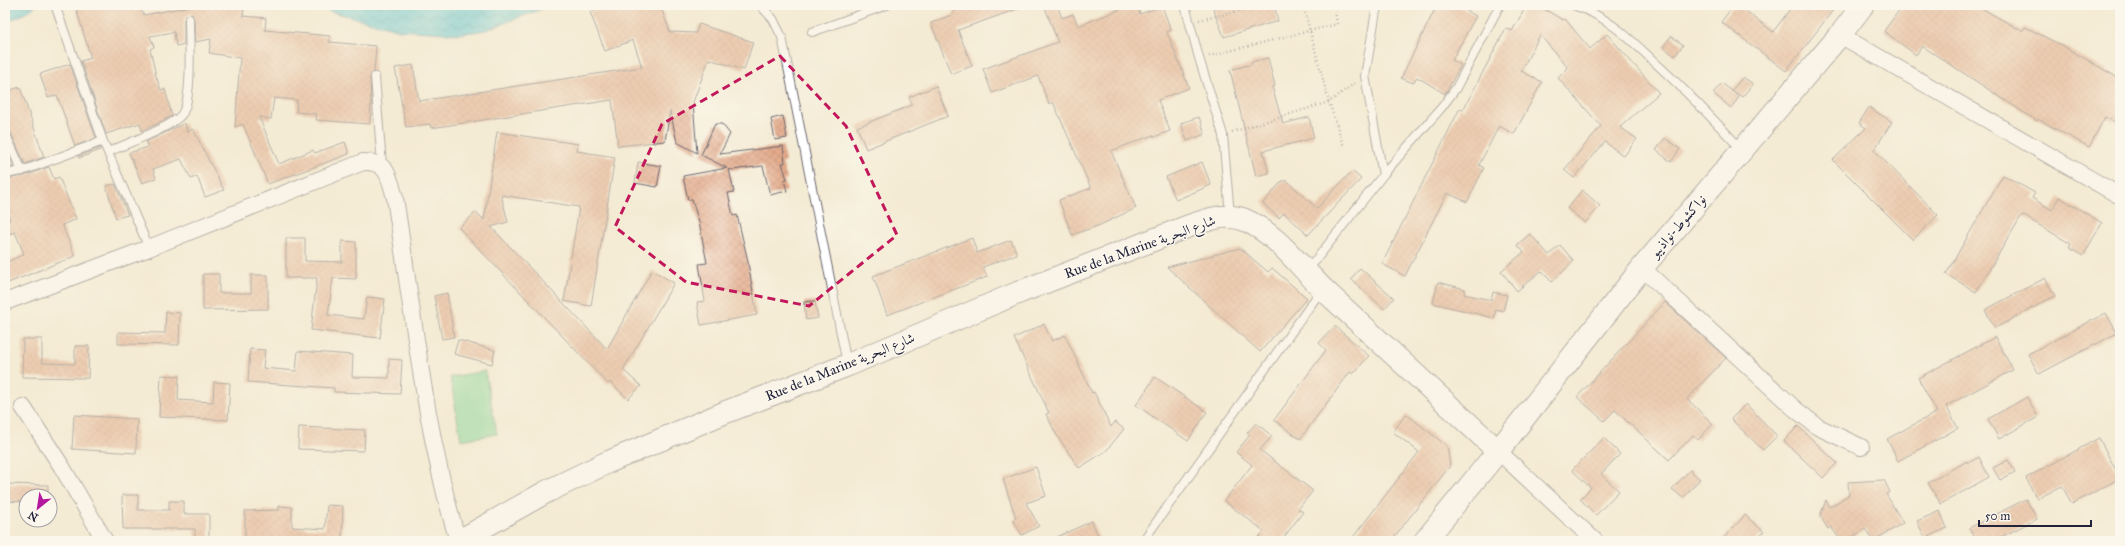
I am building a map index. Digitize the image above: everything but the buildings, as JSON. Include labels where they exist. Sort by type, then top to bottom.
[{"type":"main road","name":"نواكشوط-نواذيبو","points":[[1425,541],[1642,268],[1840,35],[1863,5]]},
{"type":"main road","name":"Rue de la Marine شارع البحرية","points":[[459,541],[546,492],[606,463],[726,412],[848,365],[1020,292],[1189,226],[1213,218],[1230,215]]},
{"type":"main road","points":[[1230,215],[1259,227],[1285,250],[1322,288],[1498,451]]},
{"type":"street","points":[[1840,35],[2120,196]]},
{"type":"street","points":[[5,302],[149,248],[363,162],[373,162],[382,165],[387,172],[395,198],[440,477],[459,541]]},
{"type":"street","points":[[1642,268],[1795,409],[1818,427],[1861,447]]},
{"type":"street","points":[[23,406],[62,467],[105,541]]},
{"type":"street","points":[[1498,451],[1595,541]]},
{"type":"lane","points":[[55,5],[103,142],[149,248]]},
{"type":"lane","points":[[760,5],[773,19],[782,37],[848,365]]},
{"type":"lane","points":[[812,32],[887,5]]},
{"type":"lane","points":[[1185,5],[1199,58],[1223,135],[1230,215]]},
{"type":"lane","points":[[1377,5],[1365,76],[1383,175]]},
{"type":"lane","points":[[1306,272],[1383,175],[1451,94],[1500,5]]},
{"type":"lane","points":[[1573,5],[1601,18],[1621,30],[1708,113],[1743,150]]},
{"type":"lane","points":[[108,152],[170,124],[182,113],[188,92],[190,71],[189,19]]},
{"type":"lane","points":[[375,77],[382,165]]},
{"type":"lane","points":[[5,133],[22,171]]},
{"type":"lane","points":[[5,174],[22,171],[103,142]]},
{"type":"lane","points":[[1143,541],[1322,288]]},
{"type":"path","points":[[1190,22],[1265,5]]},
{"type":"path","points":[[1303,5],[1329,102],[1344,147]]},
{"type":"path","points":[[1199,58],[1338,24],[1334,5]]},
{"type":"path","points":[[1223,135],[1329,102],[1365,76]]},
{"type":"highlighted area","points":[[780,56],[846,126],[897,235],[809,306],[686,282],[615,227],[662,124]]},
{"type":"green space","points":[[485,371],[497,434],[461,440],[450,377]]},
{"type":"water","points":[[5,5],[37,5],[24,14],[5,23]]},
{"type":"water","points":[[307,5],[552,5],[486,30],[459,34],[400,30]]}]
